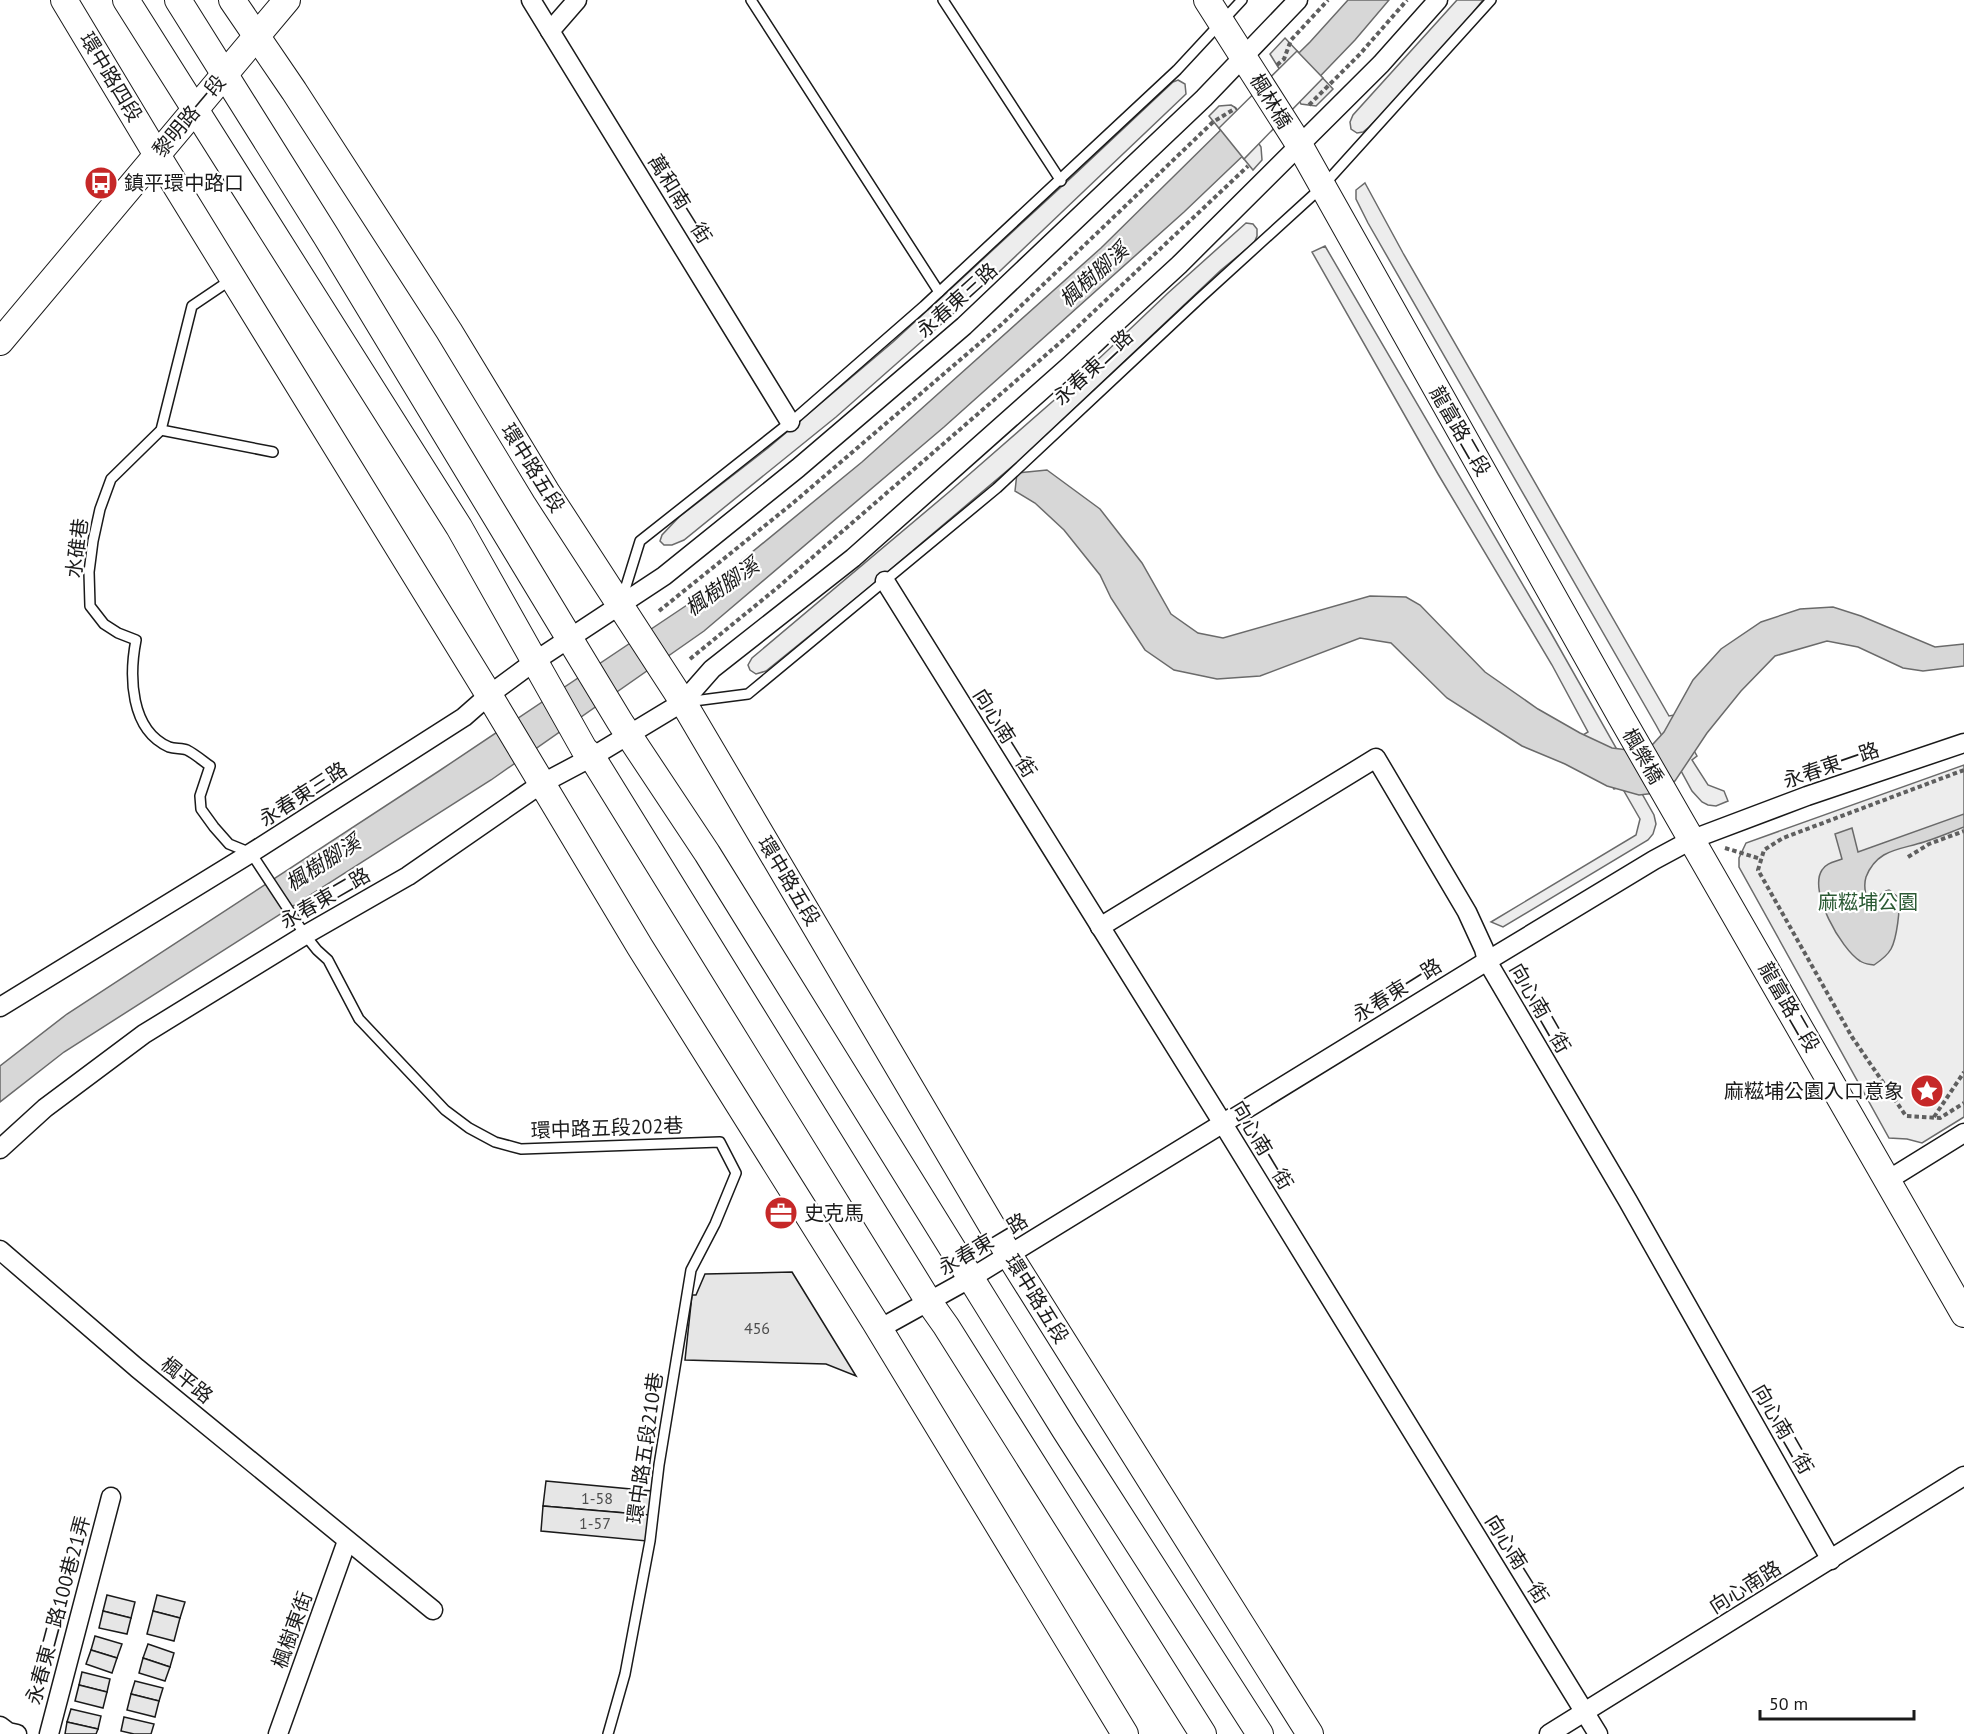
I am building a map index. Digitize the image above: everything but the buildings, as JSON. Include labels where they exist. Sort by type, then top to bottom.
[{"type":"street","name":"環中路四段","points":[[64,0],[157,155]]},
{"type":"street","points":[[126,0],[459,527],[588,753],[929,1302],[1203,1734]]},
{"type":"street","points":[[178,0],[326,236],[625,729],[707,854],[1065,1430],[1260,1734]]},
{"type":"street","points":[[232,0],[256,36]]},
{"type":"street","name":"黎明路一段","points":[[0,342],[286,0]]},
{"type":"street","name":"萬和南一街","points":[[531,0],[790,422]]},
{"type":"street","points":[[550,31],[577,0]]},
{"type":"street","name":"永春東三路","points":[[0,1007],[251,853],[464,717],[623,610],[789,475],[964,326],[1204,98],[1298,0]]},
{"type":"street","name":"永春東二路","points":[[0,1149],[45,1108],[144,1034],[305,934],[408,876],[539,779],[588,753],[680,697],[853,558],[1179,266],[1381,64],[1438,0]]},
{"type":"street","points":[[1214,10],[1243,56]]},
{"type":"street","name":"環中路五段","points":[[256,36],[448,331],[546,490],[680,697],[1009,1255],[1310,1734]]},
{"type":"street","name":"楓林橋","points":[[1243,56],[1300,146]]},
{"type":"street","name":"龍富路二段","points":[[1300,146],[1621,717]]},
{"type":"street","points":[[157,155],[491,698],[646,957],[879,1329],[1125,1734]]},
{"type":"street","name":"向心南一街","points":[[885,581],[1598,1734]]},
{"type":"street","name":"楓樂橋","points":[[1621,717],[1666,795]]},
{"type":"street","name":"永春東一路","points":[[879,1329],[971,1278],[1654,860],[1693,839],[1807,796],[1964,743]]},
{"type":"street","name":"向心南二街","points":[[1100,927],[1376,758],[1467,912],[1487,961],[1628,1201],[1831,1560]]},
{"type":"street","name":"龍富路二段","points":[[1666,795],[1964,1314]]},
{"type":"street","points":[[1888,1180],[1964,1133]]},
{"type":"street","name":"楓平路","points":[[0,1250],[137,1368],[433,1610]]},
{"type":"street","name":"向心南路","points":[[1549,1734],[1964,1476]]},
{"type":"street","name":"永春東二路100巷21弄","points":[[49,1734],[111,1497]]},
{"type":"street","name":"楓樹東街","points":[[278,1734],[347,1541]]},
{"type":"street","points":[[0,1726],[8,1732],[17,1734]]},
{"type":"lane","points":[[751,0],[939,292]]},
{"type":"lane","points":[[943,0],[1061,181]]},
{"type":"lane","name":"永春東三路","points":[[623,610],[640,541],[790,422],[939,292],[1178,70],[1214,10],[1242,0]]},
{"type":"lane","name":"永春東二路","points":[[680,697],[748,694],[997,488],[1322,187],[1491,0]]},
{"type":"lane","points":[[234,277],[192,306],[161,430],[273,452]]},
{"type":"lane","name":"水碓巷","points":[[161,430],[111,479],[100,509],[93,541],[89,572],[90,606],[104,624],[136,640],[134,695],[141,722],[153,735],[170,747],[186,749],[210,766],[200,796],[201,809],[229,844],[251,853]]},
{"type":"lane","points":[[251,853],[305,934]]},
{"type":"lane","name":"環中路五段202巷","points":[[305,934],[328,960],[359,1019],[445,1110],[469,1128],[495,1142],[521,1149],[720,1142],[736,1173]]},
{"type":"lane","name":"環中路五段210巷","points":[[608,1734],[625,1674],[650,1541],[659,1465],[691,1270],[715,1224],[736,1173]]},
{"type":"path","points":[[1277,65],[1284,59],[1291,39],[1328,0]]},
{"type":"path","points":[[1310,105],[1360,54],[1407,0]]},
{"type":"path","points":[[690,658],[777,588],[1070,334],[1249,165]]},
{"type":"path","points":[[1964,770],[1783,838],[1764,850],[1758,870],[1852,1037],[1906,1116],[1940,1118],[1964,1103]]},
{"type":"path","points":[[1908,858],[1929,844],[1964,831]]},
{"type":"path","points":[[1934,1118],[1964,1072]]},
{"type":"shaded area","points":[[1457,0],[1483,0],[1436,59],[1369,127],[1357,133],[1351,129],[1350,122],[1353,115]]},
{"type":"shaded area","points":[[1285,38],[1333,89],[1316,106],[1301,104],[1270,54]]},
{"type":"shaded area","points":[[1178,80],[1185,84],[1186,94],[980,290],[836,417],[684,540],[672,545],[664,545],[660,541],[662,535],[679,517],[768,448],[893,342],[1173,82]]},
{"type":"shaded area","points":[[1231,105],[1236,108],[1261,147],[1262,160],[1253,170],[1209,116],[1219,106]]},
{"type":"shaded area","points":[[1365,183],[1669,716],[1674,715],[1697,756],[1692,760],[1708,785],[1724,791],[1728,801],[1716,806],[1708,805],[1692,791],[1368,223],[1356,199],[1356,190]]},
{"type":"shaded area","points":[[1246,223],[1253,224],[1257,229],[1254,243],[1221,270],[1021,459],[766,671],[756,674],[750,670],[748,665],[752,658],[1068,388]]},
{"type":"shaded area","points":[[1325,246],[1551,633],[1654,815],[1656,824],[1648,840],[1503,927],[1491,922],[1636,835],[1640,819],[1621,786],[1614,789],[1583,735],[1588,732],[1552,665],[1438,474],[1312,252]]},
{"type":"shaded area","name":"麻糍埔公園","points":[[1964,765],[1964,1117],[1922,1143],[1889,1138],[1739,867],[1739,858],[1746,843]]},
{"type":"water","name":"楓樹腳溪","points":[[1348,0],[1389,0],[1355,40],[1250,149],[1184,212],[944,427],[704,631],[491,780],[64,1052],[0,1102],[0,1066],[67,1014],[439,771],[690,603],[862,462],[1101,248],[1310,42]]},
{"type":"water","points":[[1047,470],[1100,509],[1142,563],[1171,614],[1198,633],[1223,638],[1370,596],[1406,597],[1420,605],[1485,672],[1538,709],[1612,748],[1636,751],[1653,744],[1664,732],[1693,680],[1721,649],[1761,622],[1800,609],[1833,607],[1861,616],[1935,647],[1964,644],[1964,666],[1923,671],[1903,668],[1858,647],[1827,641],[1775,656],[1741,691],[1707,733],[1675,781],[1656,793],[1639,795],[1607,786],[1565,764],[1522,746],[1447,698],[1391,643],[1360,638],[1260,676],[1217,679],[1174,670],[1145,650],[1111,598],[1100,575],[1064,530],[1035,503],[1015,491],[1017,473]]},
{"type":"water","points":[[1964,814],[1964,827],[1890,852],[1876,861],[1866,877],[1866,893],[1872,908],[1881,894],[1886,891],[1889,890],[1897,896],[1898,923],[1893,945],[1889,952],[1874,965],[1860,961],[1852,955],[1829,919],[1819,891],[1822,870],[1828,864],[1842,859],[1835,834],[1852,828],[1858,852]]},
{"type":"pier","points":[[1297,51],[1323,78],[1244,159],[1219,128]]},
{"type":"place","name":"鎮平環中路口","points":[[101,183]]},
{"type":"place","name":"麻糍埔公園入口意象","points":[[1927,1091]]},
{"type":"place","name":"史克馬","points":[[781,1213]]}]
